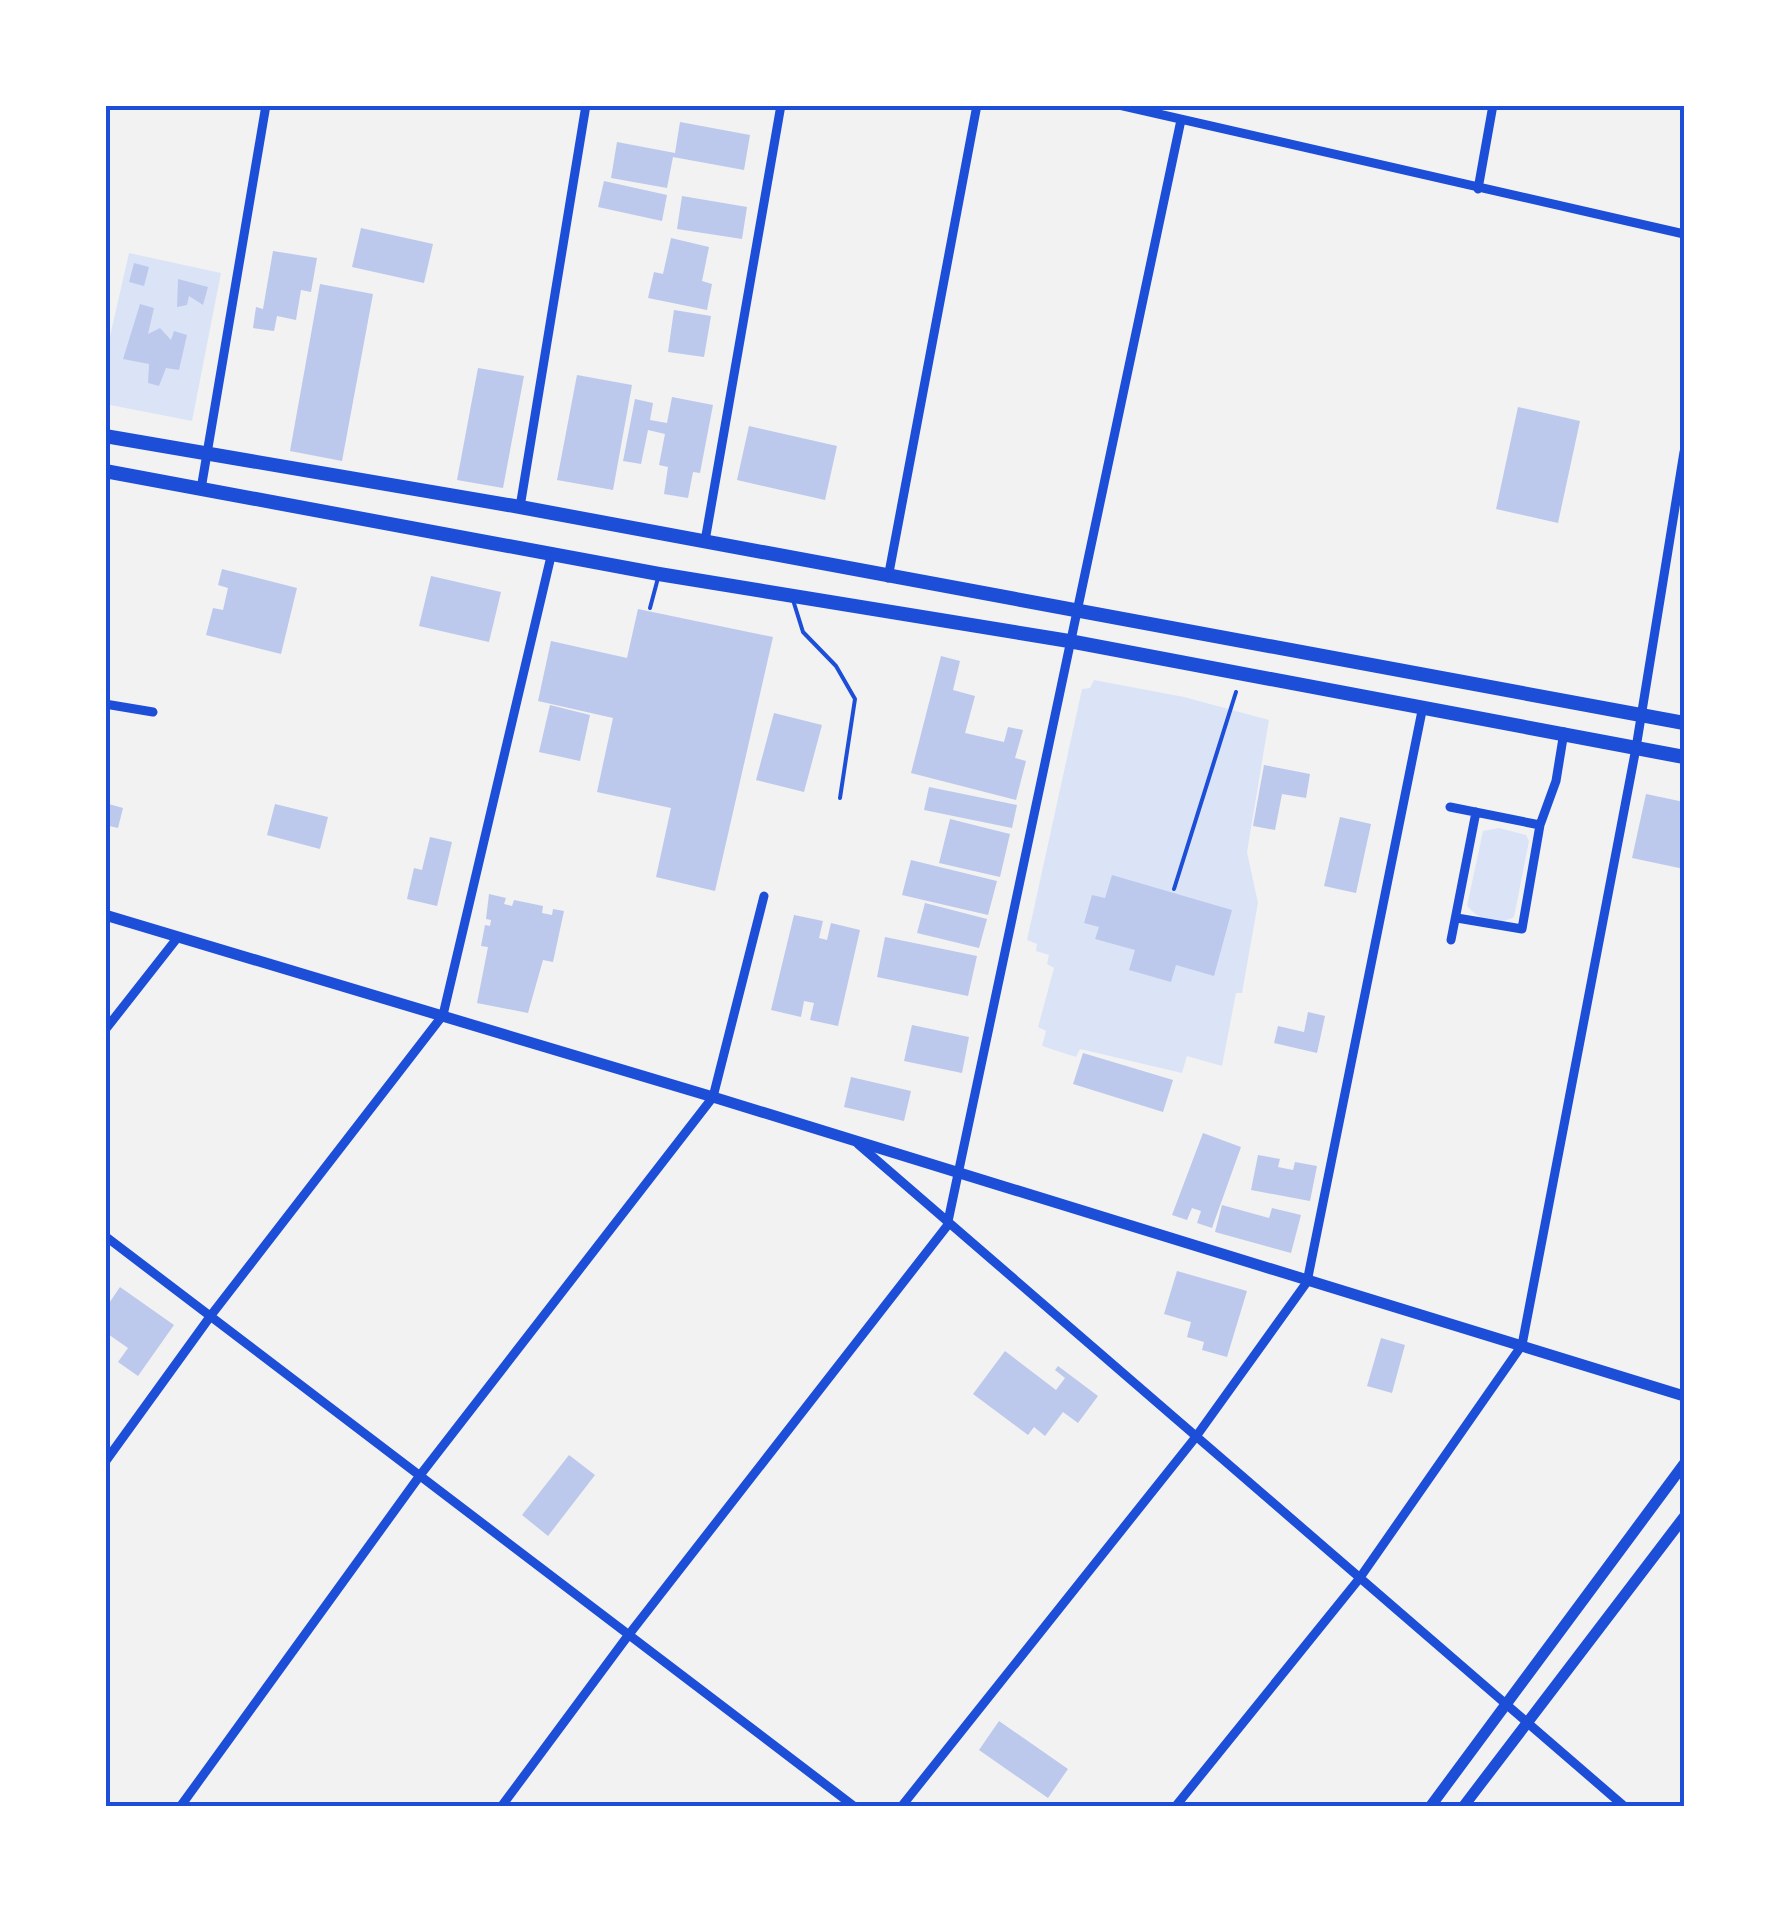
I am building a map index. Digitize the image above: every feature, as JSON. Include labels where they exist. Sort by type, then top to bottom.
[{"type":"main road","points":[[105,436],[520,508],[1684,724]]},
{"type":"main road","points":[[105,471],[659,574],[1069,641],[1684,757]]},
{"type":"street","points":[[201,489],[266,105]]},
{"type":"street","points":[[520,508],[586,105]]},
{"type":"street","points":[[704,542],[781,105]]},
{"type":"street","points":[[888,578],[977,105]]},
{"type":"street","points":[[1119,105],[1684,234]]},
{"type":"street","points":[[1478,189],[1492,105]]},
{"type":"street","points":[[502,1807],[628,1637],[947,1226],[1181,120]]},
{"type":"street","points":[[1175,1807],[1358,1578],[1522,1345],[1636,748],[1684,452]]},
{"type":"street","points":[[105,1462],[212,1314],[443,1015],[552,552]]},
{"type":"street","points":[[105,704],[153,712]]},
{"type":"street","points":[[901,1807],[1195,1438],[1307,1282],[1424,706]]},
{"type":"street","points":[[1457,918],[1522,929],[1540,825],[1556,781],[1564,732]]},
{"type":"street","points":[[1450,806],[1540,825]]},
{"type":"street","points":[[1450,940],[1476,812]]},
{"type":"street","points":[[180,1807],[421,1474],[713,1097],[764,896]]},
{"type":"street","points":[[105,916],[713,1097],[1684,1396]]},
{"type":"street","points":[[105,1030],[178,937]]},
{"type":"street","points":[[856,1142],[947,1226],[1625,1807]]},
{"type":"street","points":[[105,1236],[856,1807]]},
{"type":"street","points":[[1430,1807],[1508,1707],[1684,1464]]},
{"type":"street","points":[[1463,1807],[1684,1517]]},
{"type":"lane","points":[[650,608],[659,574]]},
{"type":"lane","points":[[792,596],[803,632],[836,666],[855,699],[840,798]]},
{"type":"path","points":[[1174,890],[1243,673]]},
{"type":"shaded area","points":[[129,253],[221,273],[192,421],[105,404],[105,358]]},
{"type":"shaded area","points":[[1094,680],[1184,697],[1269,720],[1247,852],[1258,903],[1242,993],[1236,993],[1222,1066],[1187,1056],[1182,1073],[1080,1049],[1076,1057],[1042,1046],[1046,1031],[1038,1027],[1054,968],[1047,964],[1049,955],[1036,951],[1037,944],[1027,940],[1082,689],[1090,688]]},
{"type":"shaded area","points":[[1499,828],[1526,835],[1529,841],[1514,917],[1495,921],[1477,915],[1467,906],[1483,831]]},
{"type":"building","points":[[680,122],[750,135],[744,170],[673,157],[667,188],[611,178],[617,142],[675,153]]},
{"type":"building","points":[[604,181],[667,195],[662,221],[598,207]]},
{"type":"building","points":[[682,196],[747,207],[742,239],[677,229]]},
{"type":"building","points":[[361,228],[433,244],[424,283],[352,267]]},
{"type":"building","points":[[671,238],[709,247],[702,281],[712,284],[707,310],[648,298],[654,272],[663,274]]},
{"type":"building","points":[[273,251],[317,258],[311,292],[301,290],[296,320],[277,316],[274,331],[253,328],[256,307],[263,309]]},
{"type":"building","points":[[134,263],[149,267],[144,286],[129,282]]},
{"type":"building","points":[[178,279],[208,287],[203,305],[189,296],[187,305],[177,307]]},
{"type":"building","points":[[320,284],[373,294],[342,461],[290,451]]},
{"type":"building","points":[[140,304],[154,308],[148,334],[160,328],[171,340],[174,331],[187,335],[179,370],[166,368],[159,386],[148,383],[149,364],[123,359]]},
{"type":"building","points":[[674,310],[711,316],[704,357],[668,352]]},
{"type":"building","points":[[478,368],[524,376],[503,488],[457,480]]},
{"type":"building","points":[[577,375],[632,385],[613,490],[557,480]]},
{"type":"building","points":[[672,397],[713,405],[700,473],[693,472],[688,498],[664,494],[668,467],[659,465],[665,434],[648,430],[641,464],[623,461],[635,399],[653,403],[650,420],[667,423]]},
{"type":"building","points":[[1518,407],[1580,421],[1558,523],[1496,509]]},
{"type":"building","points":[[749,426],[837,446],[825,500],[737,480]]},
{"type":"building","points":[[222,569],[297,588],[281,654],[206,635],[213,608],[223,610],[228,588],[218,585]]},
{"type":"building","points":[[431,576],[501,592],[489,642],[419,626]]},
{"type":"building","points":[[638,609],[773,637],[715,891],[656,877],[671,808],[597,792],[613,718],[538,701],[551,641],[627,658]]},
{"type":"building","points":[[941,656],[960,661],[953,690],[975,696],[965,733],[1004,742],[1008,727],[1023,730],[1015,758],[1026,761],[1016,800],[911,773]]},
{"type":"building","points":[[550,705],[590,715],[580,761],[539,752]]},
{"type":"building","points":[[774,713],[822,725],[804,792],[756,780]]},
{"type":"building","points":[[1264,765],[1310,774],[1306,798],[1282,794],[1275,830],[1253,826]]},
{"type":"building","points":[[929,787],[1017,805],[1012,828],[924,810]]},
{"type":"building","points":[[1646,794],[1684,802],[1684,869],[1632,858]]},
{"type":"building","points":[[105,803],[123,808],[118,828],[105,825]]},
{"type":"building","points":[[275,804],[328,817],[320,849],[267,835]]},
{"type":"building","points":[[1340,817],[1371,824],[1356,893],[1324,886]]},
{"type":"building","points":[[950,819],[1010,834],[1000,877],[939,863]]},
{"type":"building","points":[[430,837],[452,842],[437,906],[407,899],[414,868],[422,870]]},
{"type":"building","points":[[911,860],[997,881],[988,915],[902,895]]},
{"type":"building","points":[[1112,875],[1232,910],[1214,976],[1176,965],[1171,982],[1129,970],[1135,950],[1095,939],[1099,927],[1084,923],[1092,895],[1105,898]]},
{"type":"building","points":[[489,894],[506,898],[504,904],[512,906],[514,900],[543,906],[542,913],[564,911],[553,962],[543,960],[528,1013],[477,1003],[488,947],[481,946],[485,925],[490,926],[491,920],[486,919]]},
{"type":"building","points":[[925,903],[987,919],[979,948],[917,933]]},
{"type":"building","points":[[794,915],[823,921],[819,938],[827,940],[831,923],[860,930],[838,1026],[810,1020],[814,1003],[804,1001],[801,1017],[771,1010]]},
{"type":"building","points":[[885,937],[977,956],[968,996],[877,977]]},
{"type":"building","points":[[1308,1012],[1325,1016],[1317,1053],[1274,1043],[1278,1026],[1304,1032]]},
{"type":"building","points":[[912,1025],[969,1037],[962,1073],[904,1061]]},
{"type":"building","points":[[1083,1053],[1173,1080],[1163,1112],[1073,1084]]},
{"type":"building","points":[[851,1077],[911,1091],[904,1121],[844,1107]]},
{"type":"building","points":[[1203,1133],[1241,1147],[1212,1228],[1197,1223],[1201,1211],[1192,1208],[1187,1220],[1172,1215]]},
{"type":"building","points":[[1258,1155],[1280,1159],[1278,1167],[1293,1170],[1295,1162],[1317,1166],[1310,1201],[1251,1190]]},
{"type":"building","points":[[1222,1205],[1269,1218],[1272,1208],[1301,1215],[1291,1253],[1215,1232]]},
{"type":"building","points":[[1177,1271],[1247,1291],[1227,1357],[1202,1350],[1204,1342],[1187,1337],[1191,1322],[1164,1314]]},
{"type":"building","points":[[120,1287],[174,1325],[138,1376],[118,1362],[128,1348],[105,1332],[105,1309]]},
{"type":"building","points":[[1381,1338],[1405,1345],[1392,1393],[1367,1386]]},
{"type":"building","points":[[1005,1351],[1056,1390],[1065,1378],[1055,1370],[1058,1366],[1098,1396],[1078,1423],[1063,1412],[1045,1436],[1034,1427],[1028,1435],[973,1394]]},
{"type":"building","points":[[569,1455],[595,1475],[548,1536],[522,1515]]},
{"type":"building","points":[[999,1721],[1068,1769],[1048,1798],[979,1750]]}]
